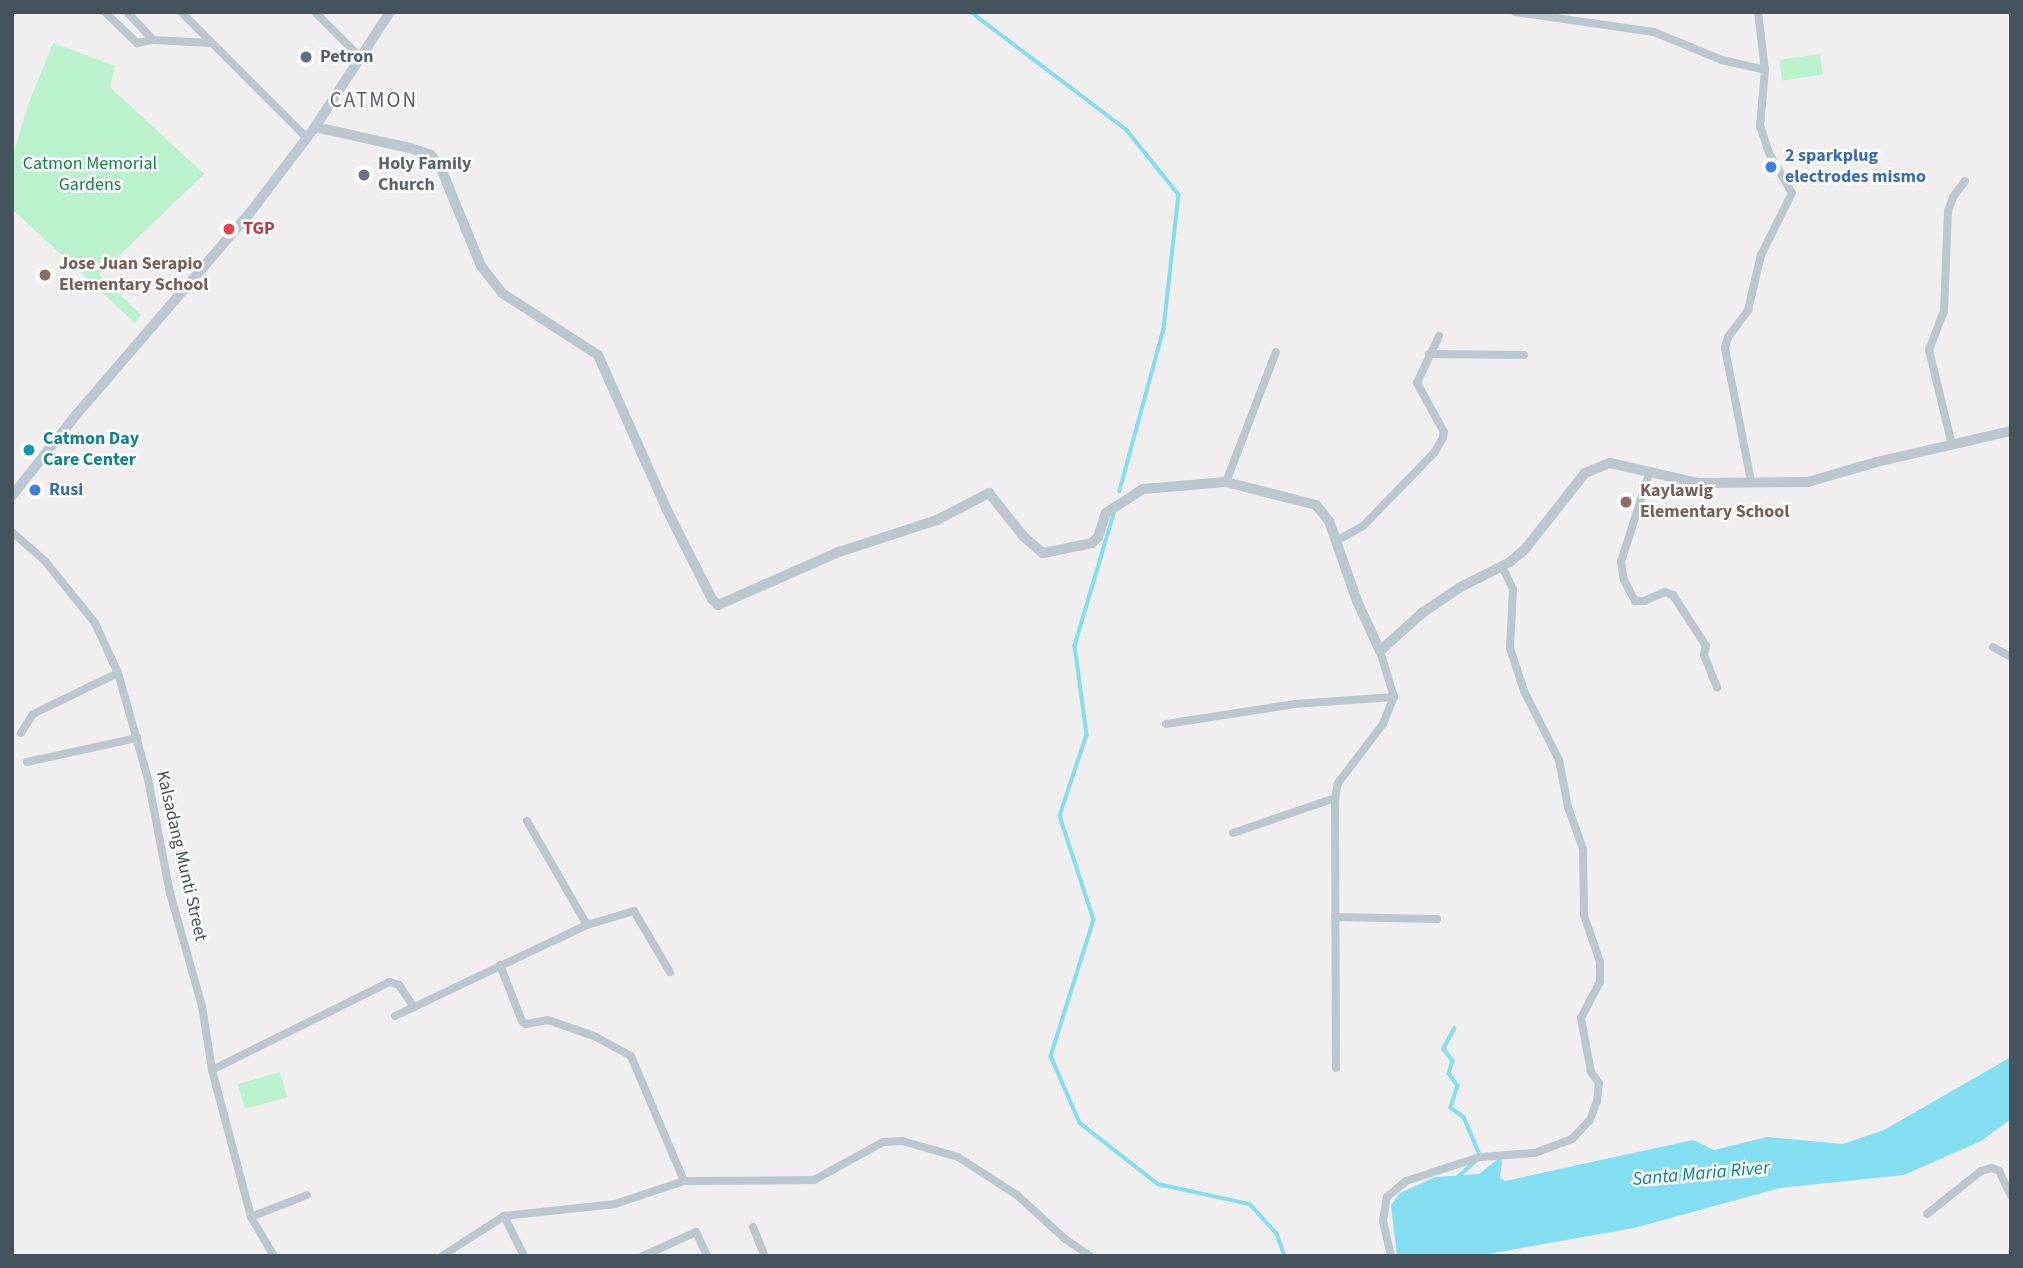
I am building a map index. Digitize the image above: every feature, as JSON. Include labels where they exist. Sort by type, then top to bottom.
[{"type":"main road","points":[[12,496],[76,415],[249,214],[315,127],[359,55],[390,12]]},
{"type":"street","points":[[105,12],[137,43],[153,40],[211,43]]},
{"type":"street","points":[[127,12],[153,40]]},
{"type":"street","points":[[181,12],[307,138]]},
{"type":"street","points":[[315,12],[359,55]]},
{"type":"street","points":[[1515,12],[1654,32],[1722,60],[1765,71]]},
{"type":"street","points":[[1751,481],[1725,348],[1728,337],[1748,310],[1761,254],[1792,193],[1769,153],[1760,126],[1765,71],[1758,12]]},
{"type":"street","points":[[315,127],[410,148],[431,155],[436,160],[481,266],[502,293],[598,355],[666,508],[712,599],[718,605],[839,552],[937,520],[989,493],[1024,537],[1043,553],[1092,543],[1098,537],[1106,513],[1143,489],[1226,482],[1316,505],[1329,521],[1357,601],[1380,651],[1394,697],[1383,724],[1338,783],[1335,798],[1336,1068]]},
{"type":"street","points":[[1952,445],[1929,350],[1944,311],[1948,211],[1953,197],[1965,181]]},
{"type":"street","points":[[1336,541],[1363,526],[1434,453],[1443,438],[1444,432],[1417,383],[1438,336]]},
{"type":"street","points":[[1226,482],[1276,352]]},
{"type":"street","points":[[1429,354],[1524,355]]},
{"type":"street","points":[[1380,651],[1422,613],[1459,588],[1502,566],[1526,548],[1586,472],[1610,463],[1698,483],[1808,482],[2011,431]]},
{"type":"street","points":[[1650,471],[1621,562],[1624,580],[1635,601],[1644,601],[1665,593],[1673,595],[1706,646],[1704,654],[1717,687]]},
{"type":"street","name":"Kalsadang Munti Street","points":[[12,532],[45,561],[94,623],[118,673],[148,779],[170,893],[202,1006],[212,1070],[251,1217],[274,1256]]},
{"type":"street","points":[[1391,1256],[1383,1221],[1387,1197],[1406,1181],[1480,1157],[1535,1153],[1572,1139],[1590,1120],[1597,1101],[1599,1083],[1591,1072],[1581,1018],[1600,982],[1600,962],[1584,915],[1583,849],[1568,807],[1559,760],[1524,691],[1510,648],[1513,589],[1502,566]]},
{"type":"street","points":[[1993,647],[2011,657]]},
{"type":"street","points":[[21,733],[33,715],[118,673]]},
{"type":"street","points":[[1166,724],[1295,704],[1394,697]]},
{"type":"street","points":[[27,762],[137,738]]},
{"type":"street","points":[[1233,833],[1335,798]]},
{"type":"street","points":[[527,821],[587,925]]},
{"type":"street","points":[[395,1016],[587,925],[634,911],[670,972]]},
{"type":"street","points":[[1335,918],[1437,919]]},
{"type":"street","points":[[500,965],[522,1021],[526,1024],[548,1020],[594,1036],[631,1056],[684,1181]]},
{"type":"street","points":[[212,1070],[389,982],[399,985],[414,1007]]},
{"type":"street","points":[[442,1256],[504,1216],[615,1204],[684,1181],[814,1180],[883,1142],[902,1141],[958,1157],[1017,1195],[1065,1239],[1090,1256]]},
{"type":"street","points":[[1927,1214],[1981,1171],[1992,1168],[1999,1171],[2011,1196]]},
{"type":"street","points":[[251,1217],[307,1195]]},
{"type":"street","points":[[504,1216],[524,1256]]},
{"type":"street","points":[[753,1227],[765,1256]]},
{"type":"street","points":[[646,1255],[696,1233],[707,1256]]},
{"type":"green space","name":"Catmon Memorial Gardens","points":[[53,43],[115,66],[110,87],[204,174],[99,275],[141,315],[135,323],[12,209],[12,158],[28,105]]},
{"type":"green space","points":[[1820,54],[1823,75],[1782,81],[1779,60]]},
{"type":"green space","points":[[280,1072],[287,1097],[245,1109],[238,1084]]},
{"type":"water","name":"Santa Maria River","points":[[2011,1057],[2011,1119],[1981,1141],[1904,1175],[1780,1188],[1634,1228],[1477,1256],[1397,1256],[1391,1205],[1400,1193],[1435,1177],[1479,1174],[1499,1158],[1502,1161],[1500,1178],[1505,1181],[1693,1140],[1714,1150],[1767,1137],[1843,1144],[1884,1130]]},
{"type":"waterway","points":[[971,12],[1127,130],[1179,195],[1164,329],[1120,491]]},
{"type":"waterway","points":[[1115,511],[1075,646],[1087,735],[1060,816],[1094,920],[1051,1056],[1080,1123],[1158,1184],[1250,1204],[1277,1234],[1285,1256]]},
{"type":"waterway","points":[[1455,1028],[1444,1049],[1453,1061],[1449,1073],[1458,1086],[1451,1108],[1464,1117],[1480,1155]]},
{"type":"waterway","points":[[1458,1177],[1476,1161]]},
{"type":"place","name":"Petron","points":[[306,57]]},
{"type":"place","name":"2 sparkplug electrodes mismo","points":[[1771,167]]},
{"type":"place","name":"Holy Family Church","points":[[364,175]]},
{"type":"place","name":"TGP","points":[[229,229]]},
{"type":"place","name":"Jose Juan Serapio Elementary School","points":[[45,275]]},
{"type":"place","name":"Catmon Day Care Center","points":[[29,450]]},
{"type":"place","name":"Rusi","points":[[35,490]]},
{"type":"place","name":"Kaylawig Elementary School","points":[[1626,502]]},
{"type":"district","name":"CATMON","points":[[374,100]]}]
